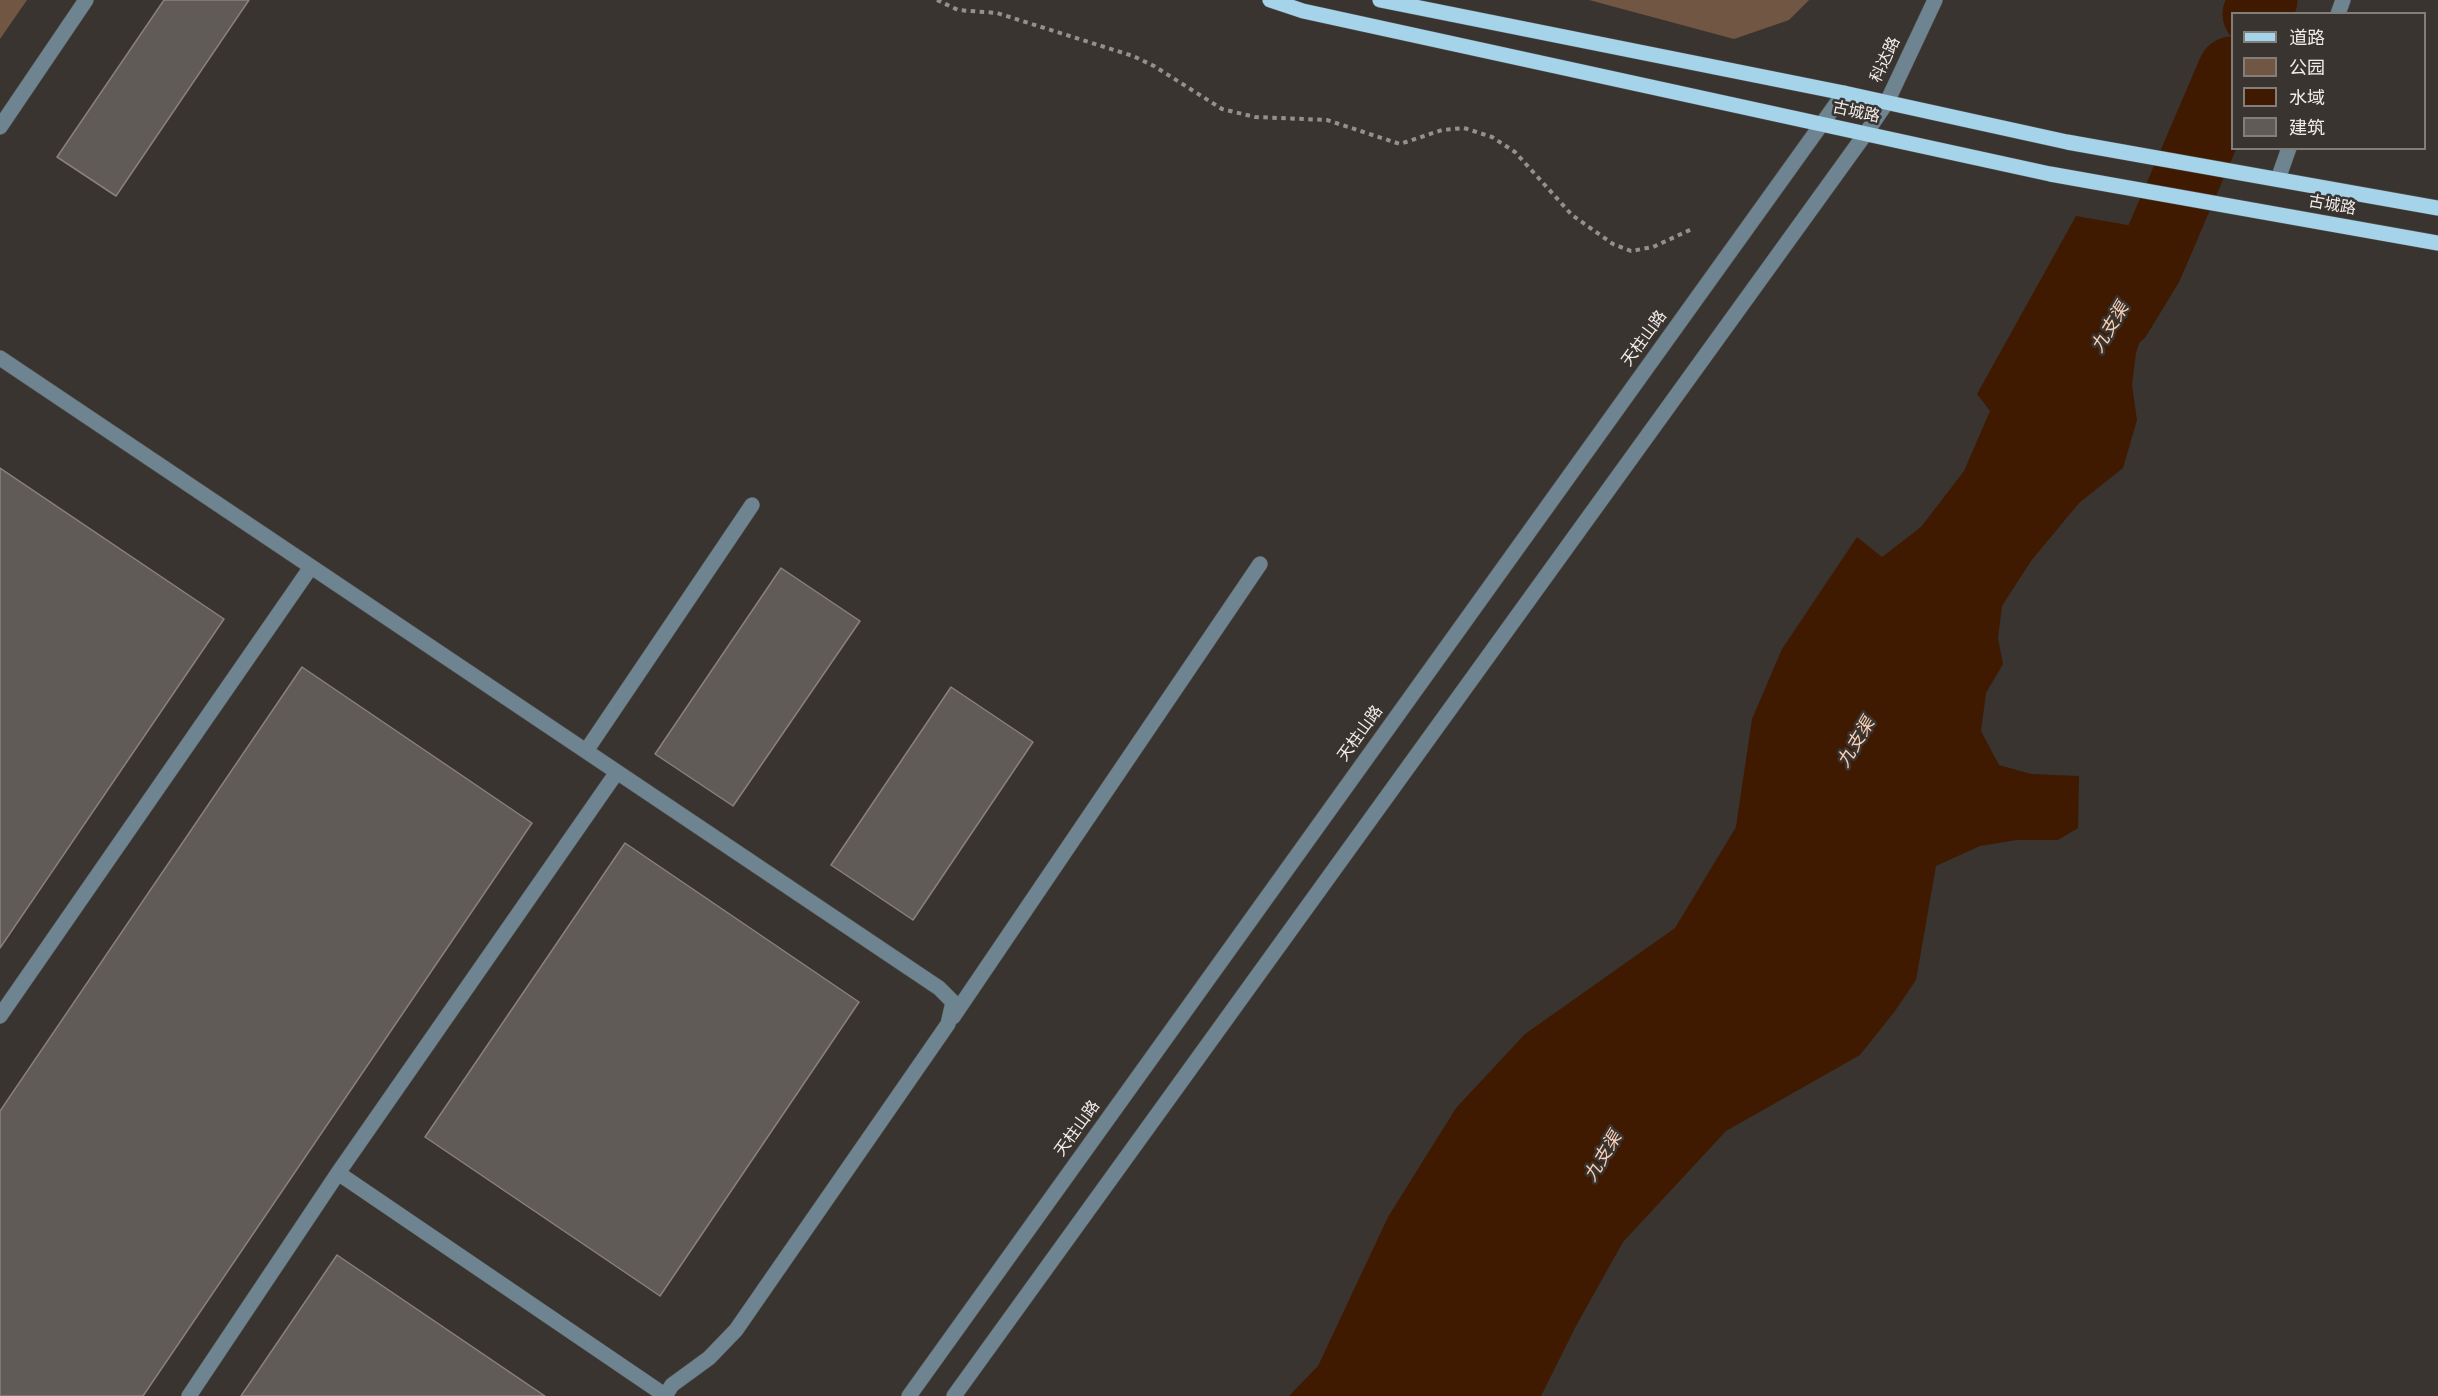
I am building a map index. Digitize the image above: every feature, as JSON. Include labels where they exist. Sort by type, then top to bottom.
[{"type":"main road","name":"古城路","points":[[1270,0],[1303,11],[2050,174],[2438,243]]},
{"type":"main road","name":"古城路","points":[[1380,0],[1844,93],[2067,142],[2438,208]]},
{"type":"street","points":[[0,127],[86,0]]},
{"type":"street","name":"科达路","points":[[1866,133],[1887,102],[1935,0]]},
{"type":"street","name":"天柱山路","points":[[909,1396],[1844,93]]},
{"type":"street","points":[[954,1396],[1866,133]]},
{"type":"street","points":[[2278,179],[2288,150]]},
{"type":"street","points":[[2,363],[939,988],[953,1002],[948,1024]]},
{"type":"street","points":[[586,751],[752,505]]},
{"type":"street","points":[[338,1173],[665,1396],[672,1386],[709,1358],[736,1330],[948,1024],[1260,564]]},
{"type":"street","points":[[0,1016],[311,567]]},
{"type":"street","points":[[189,1396],[338,1173],[617,772]]},
{"type":"path","points":[[937,0],[958,10],[997,14],[1133,56],[1154,66],[1222,109],[1255,117],[1327,120],[1400,144],[1442,130],[1464,128],[1492,137],[1515,152],[1572,215],[1603,238],[1631,251],[1653,247],[1692,229]]},
{"type":"green space","points":[[0,0],[27,0],[0,39]]},
{"type":"green space","points":[[1589,0],[1809,0],[1789,20],[1734,39]]},
{"type":"water","points":[[2076,216],[2197,237],[2192,252],[2145,324],[2136,353],[2132,385],[2137,420],[2123,468],[2079,503],[2031,561],[2002,606],[1998,638],[2003,664],[1986,693],[1981,731],[1999,765],[2031,774],[2079,776],[2078,828],[2058,840],[2017,840],[1980,846],[1936,866],[1916,980],[1895,1011],[1860,1055],[1726,1131],[1623,1242],[1576,1326],[1541,1396],[1289,1396],[1318,1366],[1388,1217],[1456,1108],[1525,1034],[1675,928],[1736,827],[1752,719],[1782,649],[1857,537],[1882,557],[1921,527],[1964,471],[1990,411],[1977,394]]},
{"type":"pier","points":[[2077,213],[2197,234],[2200,237],[2073,215]]},
{"type":"building","points":[[164,0],[249,0],[116,196],[57,157]]},
{"type":"building","points":[[0,468],[224,619],[0,948]]},
{"type":"building","points":[[781,568],[860,621],[733,806],[655,754]]},
{"type":"building","points":[[302,667],[532,823],[143,1396],[0,1396],[0,1111]]},
{"type":"building","points":[[951,687],[1033,742],[913,920],[831,865]]},
{"type":"building","points":[[625,843],[859,1002],[660,1296],[425,1137]]},
{"type":"building","points":[[337,1255],[545,1396],[241,1396]]},
{"type":"waterway","name":"九支渠","points":[[2258,12],[2263,0]]},
{"type":"waterway","name":"九支渠","points":[[2118,316],[2149,265],[2231,73]]}]
